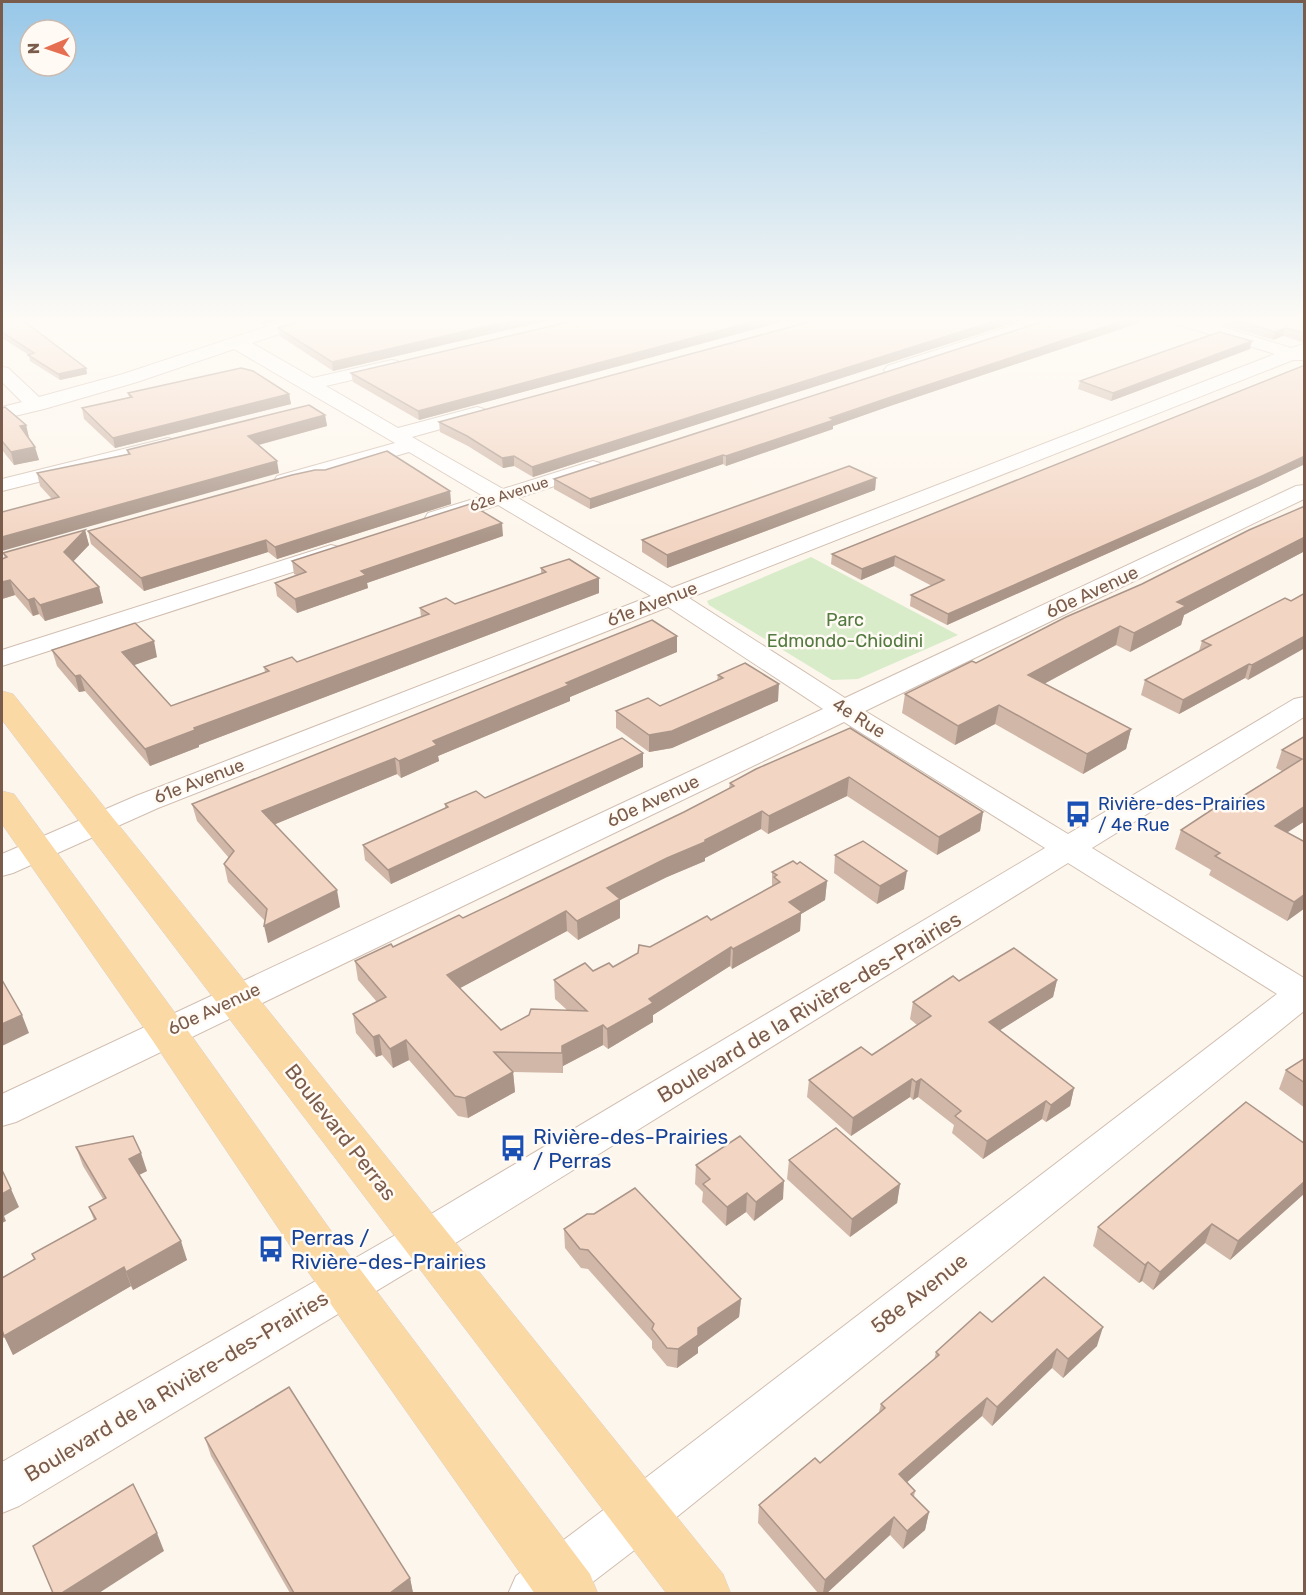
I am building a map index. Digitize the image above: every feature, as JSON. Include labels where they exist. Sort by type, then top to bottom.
[{"type":"main road","name":"Boulevard Perras","points":[[2,700],[703,1593]]},
{"type":"main road","points":[[2,801],[19,858],[167,1031],[313,1242],[347,1286],[554,1588]]},
{"type":"street","points":[[25,393],[37,405]]},
{"type":"street","points":[[2,413],[77,393]]},
{"type":"street","name":"4e Rue","points":[[326,393],[670,597],[844,710],[1304,993]]},
{"type":"street","name":"61e Avenue","points":[[19,858],[97,822],[670,597],[1199,393]]},
{"type":"street","points":[[316,407],[339,401]]},
{"type":"street","points":[[264,487],[499,407]]},
{"type":"street","points":[[2,484],[188,439]]},
{"type":"street","name":"62e Avenue","points":[[411,526],[613,461]]},
{"type":"street","name":"60e Avenue","points":[[2,1111],[1305,491]]},
{"type":"street","points":[[2,658],[356,544]]},
{"type":"street","name":"Boulevard de la Rivière-des-Prairies","points":[[2,1489],[426,1239],[1305,705]]},
{"type":"street","name":"58e Avenue","points":[[554,1588],[640,1514],[1304,993]]},
{"type":"green space","name":"Parc Edmondo-Chiodini","points":[[811,557],[958,635],[858,679],[832,680],[709,605],[707,601]]},
{"type":"building","points":[[128,393],[289,394],[113,438],[82,408],[132,397]]},
{"type":"building","points":[[387,393],[484,393],[418,411]]},
{"type":"building","points":[[545,393],[765,393],[532,467],[514,456],[502,458],[439,422]]},
{"type":"building","points":[[820,393],[902,393],[830,418],[834,420],[590,499],[554,479]]},
{"type":"building","points":[[1234,393],[1305,393],[1305,456],[948,614],[911,595],[944,580],[895,556],[862,569],[832,554]]},
{"type":"building","points":[[309,405],[325,415],[248,436],[277,461],[2,537],[2,512],[59,497],[37,473],[130,454],[127,450]]},
{"type":"building","points":[[5,407],[26,425],[20,426],[35,447],[11,452],[2,441],[2,408]]},
{"type":"building","points":[[387,451],[450,491],[275,547],[266,540],[141,578],[88,531],[292,475],[325,470]]},
{"type":"building","points":[[849,466],[876,478],[667,555],[642,540]]},
{"type":"building","points":[[470,504],[502,523],[361,571],[366,575],[295,599],[275,583],[306,572],[292,561]]},
{"type":"building","points":[[1305,506],[1305,537],[1177,602],[1186,606],[1134,633],[1120,626],[1028,675],[1131,729],[1087,754],[999,705],[958,726],[905,694],[972,661],[976,663],[1066,617],[1142,584],[1249,530]]},
{"type":"building","points":[[85,530],[64,552],[99,587],[40,605],[34,598],[28,600],[10,580],[2,582],[2,559],[7,557],[3,553]]},
{"type":"building","points":[[569,559],[599,578],[194,728],[195,730],[145,749],[80,675],[75,676],[52,650],[135,623],[154,641],[122,652],[171,706],[269,671],[264,667],[292,657],[297,662],[429,614],[420,608],[446,598],[455,604],[546,572],[541,568]]},
{"type":"building","points":[[1305,593],[1305,636],[1252,665],[1249,664],[1183,700],[1145,680],[1211,645],[1202,641],[1285,598],[1291,601]]},
{"type":"building","points":[[652,620],[677,636],[566,683],[569,685],[433,741],[437,745],[399,761],[395,758],[262,811],[337,890],[264,926],[267,909],[224,864],[234,851],[192,804]]},
{"type":"building","points":[[745,663],[779,684],[672,731],[649,735],[616,711],[648,698],[660,706],[723,678],[718,675]]},
{"type":"building","points":[[850,728],[983,812],[939,837],[849,777],[769,816],[762,811],[705,842],[607,888],[620,899],[577,921],[566,911],[447,975],[501,1030],[529,1015],[531,1009],[587,1011],[554,980],[585,963],[593,971],[609,963],[613,967],[638,953],[639,945],[650,947],[707,916],[711,920],[780,882],[774,877],[777,875],[772,872],[793,861],[797,864],[800,862],[827,881],[789,902],[802,912],[733,949],[731,947],[649,999],[653,1003],[607,1029],[603,1025],[562,1046],[562,1053],[494,1052],[513,1072],[465,1098],[455,1096],[406,1040],[390,1049],[379,1035],[373,1037],[353,1014],[386,997],[355,961],[391,944],[393,947],[459,915],[463,918],[684,812],[734,786],[730,783],[756,769]]},
{"type":"building","points":[[1305,736],[1305,806],[1275,826],[1305,842],[1305,894],[1294,902],[1215,856],[1220,853],[1181,830],[1219,805],[1224,808],[1302,759],[1282,750]]},
{"type":"building","points":[[622,738],[643,753],[388,870],[363,845],[448,807],[445,804],[476,791],[485,798]]},
{"type":"building","points":[[863,841],[907,871],[880,886],[835,855]]},
{"type":"building","points":[[1014,948],[1057,980],[989,1022],[1074,1088],[1051,1105],[1046,1101],[987,1141],[955,1116],[961,1111],[921,1079],[916,1082],[912,1079],[853,1118],[809,1080],[861,1047],[872,1055],[931,1016],[913,1002],[953,976],[959,981]]},
{"type":"building","points":[[2,980],[22,1015],[2,1024]]},
{"type":"building","points":[[1305,1058],[1305,1083],[1286,1070]]},
{"type":"building","points":[[1246,1102],[1305,1144],[1305,1181],[1238,1241],[1212,1224],[1160,1272],[1148,1262],[1145,1265],[1098,1227]]},
{"type":"building","points":[[836,1128],[900,1184],[852,1219],[789,1160]]},
{"type":"building","points":[[133,1136],[141,1153],[129,1159],[181,1241],[126,1272],[124,1267],[4,1336],[2,1278],[35,1259],[32,1254],[96,1219],[89,1207],[106,1198],[76,1147]]},
{"type":"building","points":[[740,1136],[784,1181],[756,1202],[747,1193],[727,1207],[703,1184],[710,1179],[696,1165]]},
{"type":"building","points":[[2,1170],[11,1189],[2,1194]]},
{"type":"building","points":[[635,1188],[741,1299],[698,1328],[698,1335],[678,1349],[667,1348],[652,1329],[654,1324],[588,1250],[580,1249],[564,1229],[587,1214],[594,1214]]},
{"type":"building","points":[[1044,1277],[1103,1327],[1068,1359],[1057,1349],[997,1407],[987,1398],[899,1474],[915,1491],[911,1494],[929,1512],[907,1531],[894,1517],[825,1580],[759,1505],[815,1458],[820,1463],[885,1408],[881,1404],[939,1355],[936,1352],[980,1312],[992,1322]]},
{"type":"building","points":[[289,1387],[410,1578],[390,1593],[294,1593],[205,1438]]},
{"type":"building","points":[[133,1484],[157,1533],[62,1593],[53,1593],[33,1546]]},
{"type":"place","name":"Rivière-des-Prairies / 4e Rue","points":[[1078,814]]},
{"type":"place","name":"Rivière-des-Prairies / Perras","points":[[513,1148]]},
{"type":"place","name":"Perras / Rivière-des-Prairies","points":[[271,1249]]}]
